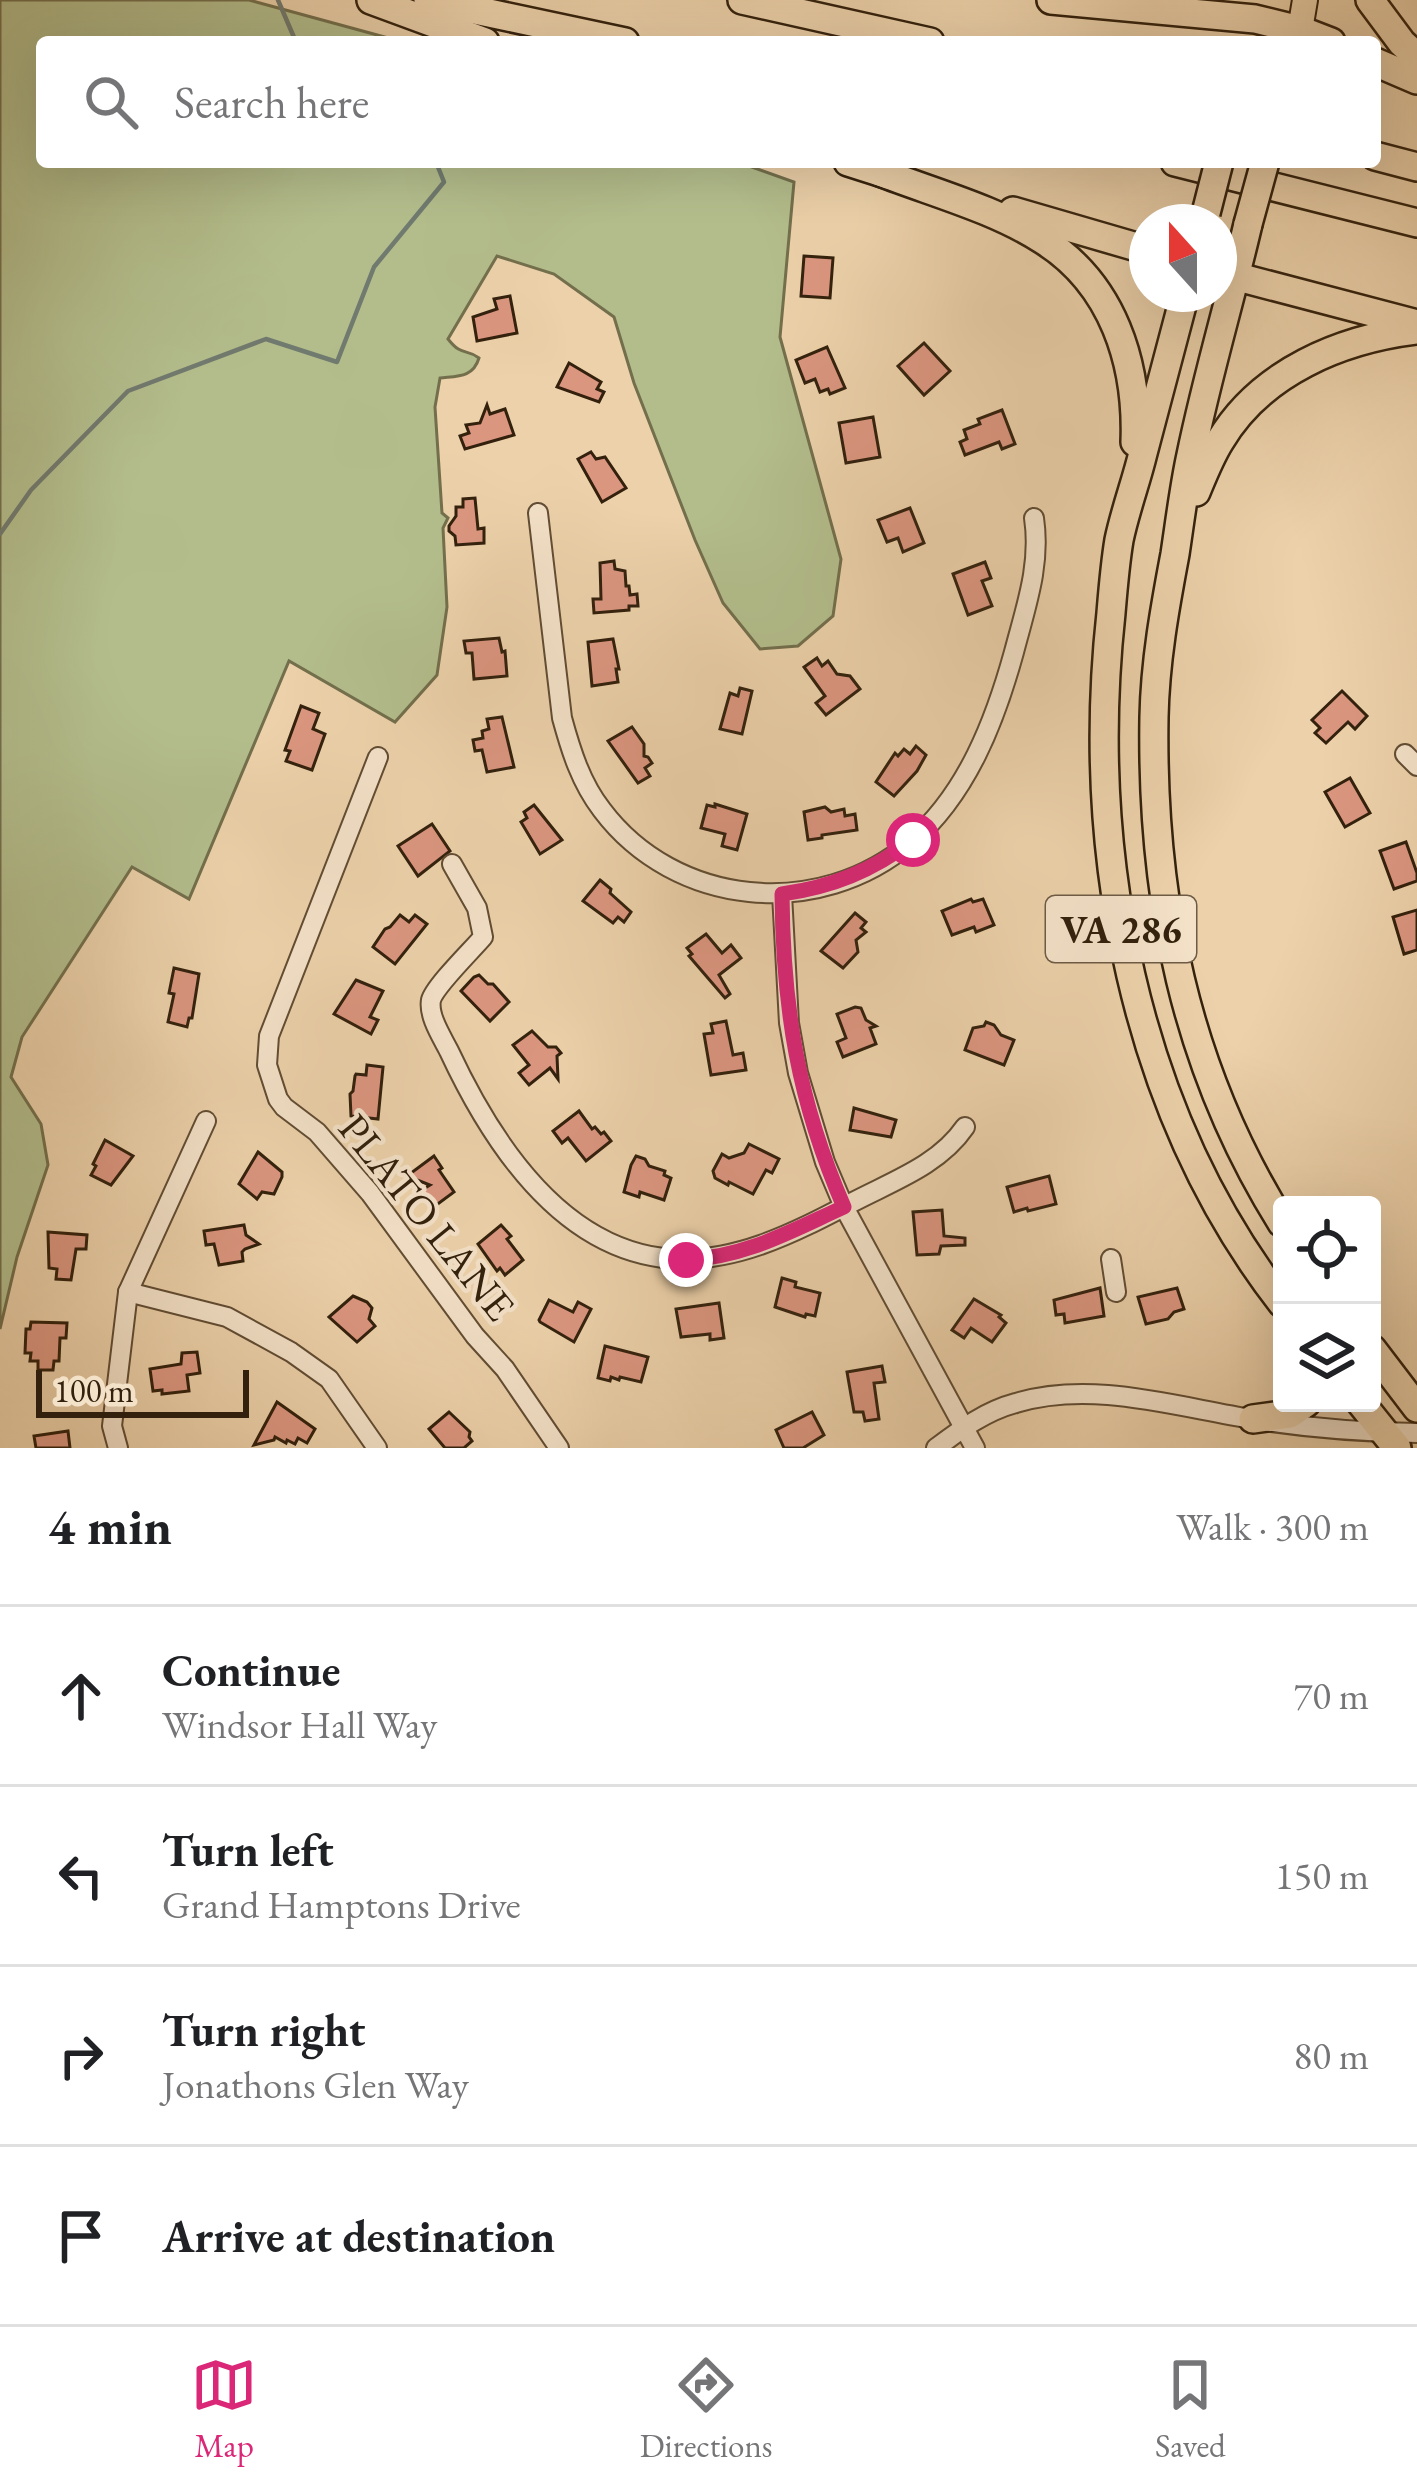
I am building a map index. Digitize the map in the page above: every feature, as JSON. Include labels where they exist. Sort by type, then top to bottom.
[{"type":"highway","points":[[370,0],[469,36]]},
{"type":"highway","points":[[428,0],[597,36]]},
{"type":"highway","points":[[742,0],[903,36]]},
{"type":"highway","points":[[1051,0],[1254,20],[1299,36]]},
{"type":"highway","points":[[1370,0],[1417,57]]},
{"type":"highway","points":[[1381,65],[1417,80]]},
{"type":"highway","points":[[1381,158],[1417,167]]},
{"type":"highway","points":[[867,168],[1129,245]]},
{"type":"highway","points":[[1199,168],[1417,223]]},
{"type":"highway","points":[[1208,204],[1217,168]]},
{"type":"highway","name":"VA 286","points":[[1237,250],[1263,168]]},
{"type":"highway","points":[[880,172],[1033,235],[1078,269],[1104,302],[1125,348],[1135,400],[1135,455],[1120,540]]},
{"type":"highway","points":[[1237,277],[1417,327]]},
{"type":"highway","name":"VA 286","points":[[1180,312],[1120,540],[1106,658],[1105,788],[1126,957],[1152,1052],[1184,1137],[1226,1221],[1273,1292]]},
{"type":"highway","name":"VA 286","points":[[1219,312],[1167,598],[1154,714],[1156,819],[1163,899],[1180,983],[1208,1071],[1273,1206]]},
{"type":"highway","points":[[1175,552],[1208,464],[1249,404],[1314,358],[1366,338],[1417,327]]},
{"type":"highway","points":[[1381,1361],[1417,1408]]},
{"type":"highway","points":[[1253,1419],[1293,1412]]},
{"type":"highway","points":[[1368,1412],[1391,1440]]},
{"type":"main road","points":[[1299,36],[1305,0]]},
{"type":"street","points":[[538,513],[562,718],[587,788],[619,830],[671,869],[732,891],[782,894],[840,882],[891,857],[913,840],[956,788],[1003,693],[1036,568],[1034,518]]},
{"type":"street","name":"PLATO LANE","points":[[378,757],[269,1036],[271,1083],[284,1107],[317,1132],[370,1193],[560,1448]]},
{"type":"street","points":[[452,864],[477,908],[483,937],[434,994],[431,1013],[478,1107],[542,1195],[594,1235],[632,1252],[686,1260],[734,1254],[844,1207],[932,1161],[965,1127]]},
{"type":"street","points":[[782,894],[789,1023],[798,1073],[825,1162],[844,1207],[975,1448]]},
{"type":"street","points":[[118,1448],[112,1426],[128,1292],[206,1121]]},
{"type":"street","points":[[1111,1259],[1116,1292]]},
{"type":"street","points":[[128,1292],[227,1317],[291,1352],[329,1379],[376,1448]]},
{"type":"street","points":[[936,1448],[963,1427],[1016,1403],[1059,1395],[1114,1396],[1391,1440],[1417,1432]]},
{"type":"green space","points":[[0,0],[249,0],[381,36],[36,36],[36,168],[755,168],[794,182],[780,337],[841,559],[833,616],[798,646],[760,649],[723,603],[695,540],[634,383],[614,317],[554,274],[497,256],[448,339],[479,358],[469,373],[440,378],[435,407],[442,513],[448,518],[443,528],[447,607],[437,675],[395,722],[289,661],[189,899],[132,867],[22,1037],[11,1077],[41,1124],[48,1165],[17,1257],[0,1329]]},
{"type":"building","points":[[804,256],[833,258],[830,298],[801,296]]},
{"type":"building","points":[[510,296],[517,333],[477,341],[473,317],[497,309],[494,299]]},
{"type":"building","points":[[924,343],[950,371],[924,395],[898,366]]},
{"type":"building","points":[[827,347],[845,388],[830,394],[828,389],[820,392],[815,379],[805,383],[796,360]]},
{"type":"building","points":[[569,363],[601,382],[597,389],[604,392],[599,402],[557,387]]},
{"type":"building","points":[[487,405],[490,414],[505,409],[514,435],[465,449],[460,436],[469,433],[466,425],[480,423]]},
{"type":"building","points":[[1002,410],[1015,444],[1002,449],[999,442],[965,455],[960,442],[967,439],[964,430]]},
{"type":"building","points":[[873,417],[880,457],[846,463],[839,423]]},
{"type":"building","points":[[591,452],[596,459],[605,457],[626,488],[602,502],[578,459]]},
{"type":"building","points":[[475,498],[484,543],[456,545],[449,526],[456,507],[463,507],[463,499]]},
{"type":"building","points":[[910,508],[924,543],[903,552],[898,538],[887,542],[878,520]]},
{"type":"building","points":[[614,561],[615,569],[625,571],[626,586],[630,595],[637,594],[638,606],[594,613],[593,599],[601,599],[600,563]]},
{"type":"building","points":[[985,562],[991,578],[982,581],[992,606],[968,615],[953,574]]},
{"type":"building","points":[[499,638],[507,676],[474,679],[472,653],[466,653],[464,641]]},
{"type":"building","points":[[613,639],[618,682],[592,686],[588,642]]},
{"type":"building","points":[[817,658],[822,666],[828,661],[837,674],[850,676],[860,689],[826,715],[816,703],[825,696],[804,667]]},
{"type":"building","points":[[740,688],[752,691],[742,734],[720,729],[730,693],[738,696]]},
{"type":"building","points":[[1342,691],[1367,716],[1355,729],[1348,722],[1326,743],[1315,733],[1320,728],[1312,720]]},
{"type":"building","points":[[301,706],[319,713],[313,729],[325,734],[312,770],[286,761],[290,751],[285,750]]},
{"type":"building","points":[[502,717],[514,767],[487,772],[482,750],[475,751],[473,740],[483,738],[482,731],[489,729],[487,719]]},
{"type":"building","points":[[632,727],[652,763],[645,768],[650,776],[638,783],[608,741]]},
{"type":"building","points":[[916,746],[926,755],[894,796],[876,782],[895,753],[898,756],[904,749],[910,754]]},
{"type":"building","points":[[1350,778],[1370,813],[1345,827],[1325,792]]},
{"type":"building","points":[[534,805],[562,840],[540,854],[521,822],[527,818],[524,812]]},
{"type":"building","points":[[707,805],[747,814],[737,850],[722,846],[725,834],[701,828]]},
{"type":"building","points":[[825,807],[831,812],[844,809],[845,816],[855,814],[857,830],[808,840],[804,812]]},
{"type":"building","points":[[432,824],[450,851],[418,876],[398,846]]},
{"type":"building","points":[[1406,842],[1417,881],[1394,889],[1380,851]]},
{"type":"building","points":[[600,880],[631,912],[624,922],[618,917],[613,923],[583,901]]},
{"type":"building","points":[[983,899],[994,925],[952,935],[942,911]]},
{"type":"building","points":[[1417,910],[1417,950],[1404,954],[1393,917]]},
{"type":"building","points":[[855,913],[866,922],[861,928],[866,932],[856,940],[858,952],[843,968],[821,951]]},
{"type":"building","points":[[400,915],[409,922],[415,915],[427,924],[395,964],[373,947]]},
{"type":"building","points":[[706,934],[722,953],[731,945],[741,958],[719,975],[730,994],[725,998],[689,956],[687,948]]},
{"type":"building","points":[[174,968],[199,974],[187,1027],[168,1022]]},
{"type":"building","points":[[479,975],[509,1002],[490,1021],[461,991]]},
{"type":"building","points":[[356,980],[383,991],[370,1017],[378,1020],[371,1034],[334,1014]]},
{"type":"building","points":[[855,1007],[876,1026],[870,1028],[876,1044],[843,1057],[837,1042],[846,1038],[837,1014]]},
{"type":"building","points":[[726,1021],[733,1055],[743,1053],[746,1070],[711,1075],[704,1034],[713,1033],[711,1024]]},
{"type":"building","points":[[986,1022],[1014,1040],[1004,1065],[965,1050],[973,1028]]},
{"type":"building","points":[[532,1031],[561,1053],[557,1056],[558,1079],[550,1068],[529,1085],[519,1073],[529,1065],[513,1045]]},
{"type":"building","points":[[367,1065],[383,1067],[378,1119],[351,1116],[355,1076],[366,1075]]},
{"type":"building","points":[[854,1108],[896,1120],[891,1137],[850,1130]]},
{"type":"building","points":[[579,1111],[592,1129],[604,1132],[611,1141],[586,1161],[568,1138],[562,1143],[553,1131]]},
{"type":"building","points":[[105,1140],[133,1156],[111,1185],[91,1175]]},
{"type":"building","points":[[749,1144],[779,1159],[772,1173],[766,1170],[753,1194],[715,1178],[713,1171],[722,1154],[729,1158],[744,1153]]},
{"type":"building","points":[[258,1152],[282,1177],[274,1194],[262,1192],[257,1199],[239,1184]]},
{"type":"building","points":[[434,1156],[454,1192],[435,1206],[420,1191],[430,1185],[407,1176]]},
{"type":"building","points":[[636,1156],[671,1178],[664,1200],[624,1192]]},
{"type":"building","points":[[1049,1176],[1056,1204],[1014,1212],[1007,1187]]},
{"type":"building","points":[[942,1210],[944,1236],[965,1238],[965,1245],[941,1246],[939,1254],[917,1255],[913,1212]]},
{"type":"building","points":[[244,1225],[246,1235],[259,1244],[242,1252],[243,1261],[219,1265],[214,1244],[206,1245],[204,1231]]},
{"type":"building","points":[[501,1225],[523,1260],[505,1275],[478,1244]]},
{"type":"building","points":[[48,1232],[87,1235],[86,1249],[76,1249],[71,1280],[56,1279],[57,1269],[49,1268]]},
{"type":"building","points":[[782,1278],[820,1293],[815,1316],[775,1307]]},
{"type":"building","points":[[1100,1288],[1104,1316],[1065,1323],[1064,1314],[1056,1315],[1054,1300]]},
{"type":"building","points":[[1177,1288],[1184,1309],[1146,1324],[1138,1297]]},
{"type":"building","points":[[353,1296],[372,1308],[369,1319],[375,1326],[357,1342],[329,1317]]},
{"type":"building","points":[[974,1299],[1006,1323],[992,1342],[971,1328],[964,1338],[952,1330]]},
{"type":"building","points":[[549,1300],[573,1312],[578,1302],[591,1309],[574,1342],[540,1322]]},
{"type":"building","points":[[719,1303],[724,1338],[710,1340],[710,1334],[681,1337],[676,1309]]},
{"type":"building","points":[[31,1322],[67,1323],[53,1370],[38,1370],[38,1361],[30,1361],[31,1353],[25,1353]]},
{"type":"building","points":[[605,1346],[648,1357],[641,1382],[598,1378]]},
{"type":"building","points":[[197,1352],[200,1373],[187,1375],[189,1391],[153,1391],[150,1369],[181,1364],[182,1353]]},
{"type":"building","points":[[882,1366],[885,1382],[874,1383],[879,1419],[865,1421],[863,1412],[854,1412],[847,1372]]},
{"type":"building","points":[[277,1402],[315,1429],[307,1443],[298,1438],[295,1444],[286,1443],[275,1437],[254,1445]]},
{"type":"building","points":[[449,1412],[470,1432],[472,1441],[464,1448],[445,1448],[429,1429]]},
{"type":"building","points":[[812,1412],[824,1435],[803,1448],[784,1448],[776,1430]]},
{"type":"building","points":[[68,1431],[70,1448],[36,1448],[34,1436]]},
{"type":"waterway","points":[[278,0],[293,36]]},
{"type":"waterway","points":[[0,534],[31,490],[128,391],[266,339],[337,362],[374,267],[444,182],[438,168]]},
{"type":"route","points":[[686,1260],[734,1254],[844,1207],[798,1073],[789,1023],[782,894],[840,882],[891,857],[913,840]]}]
